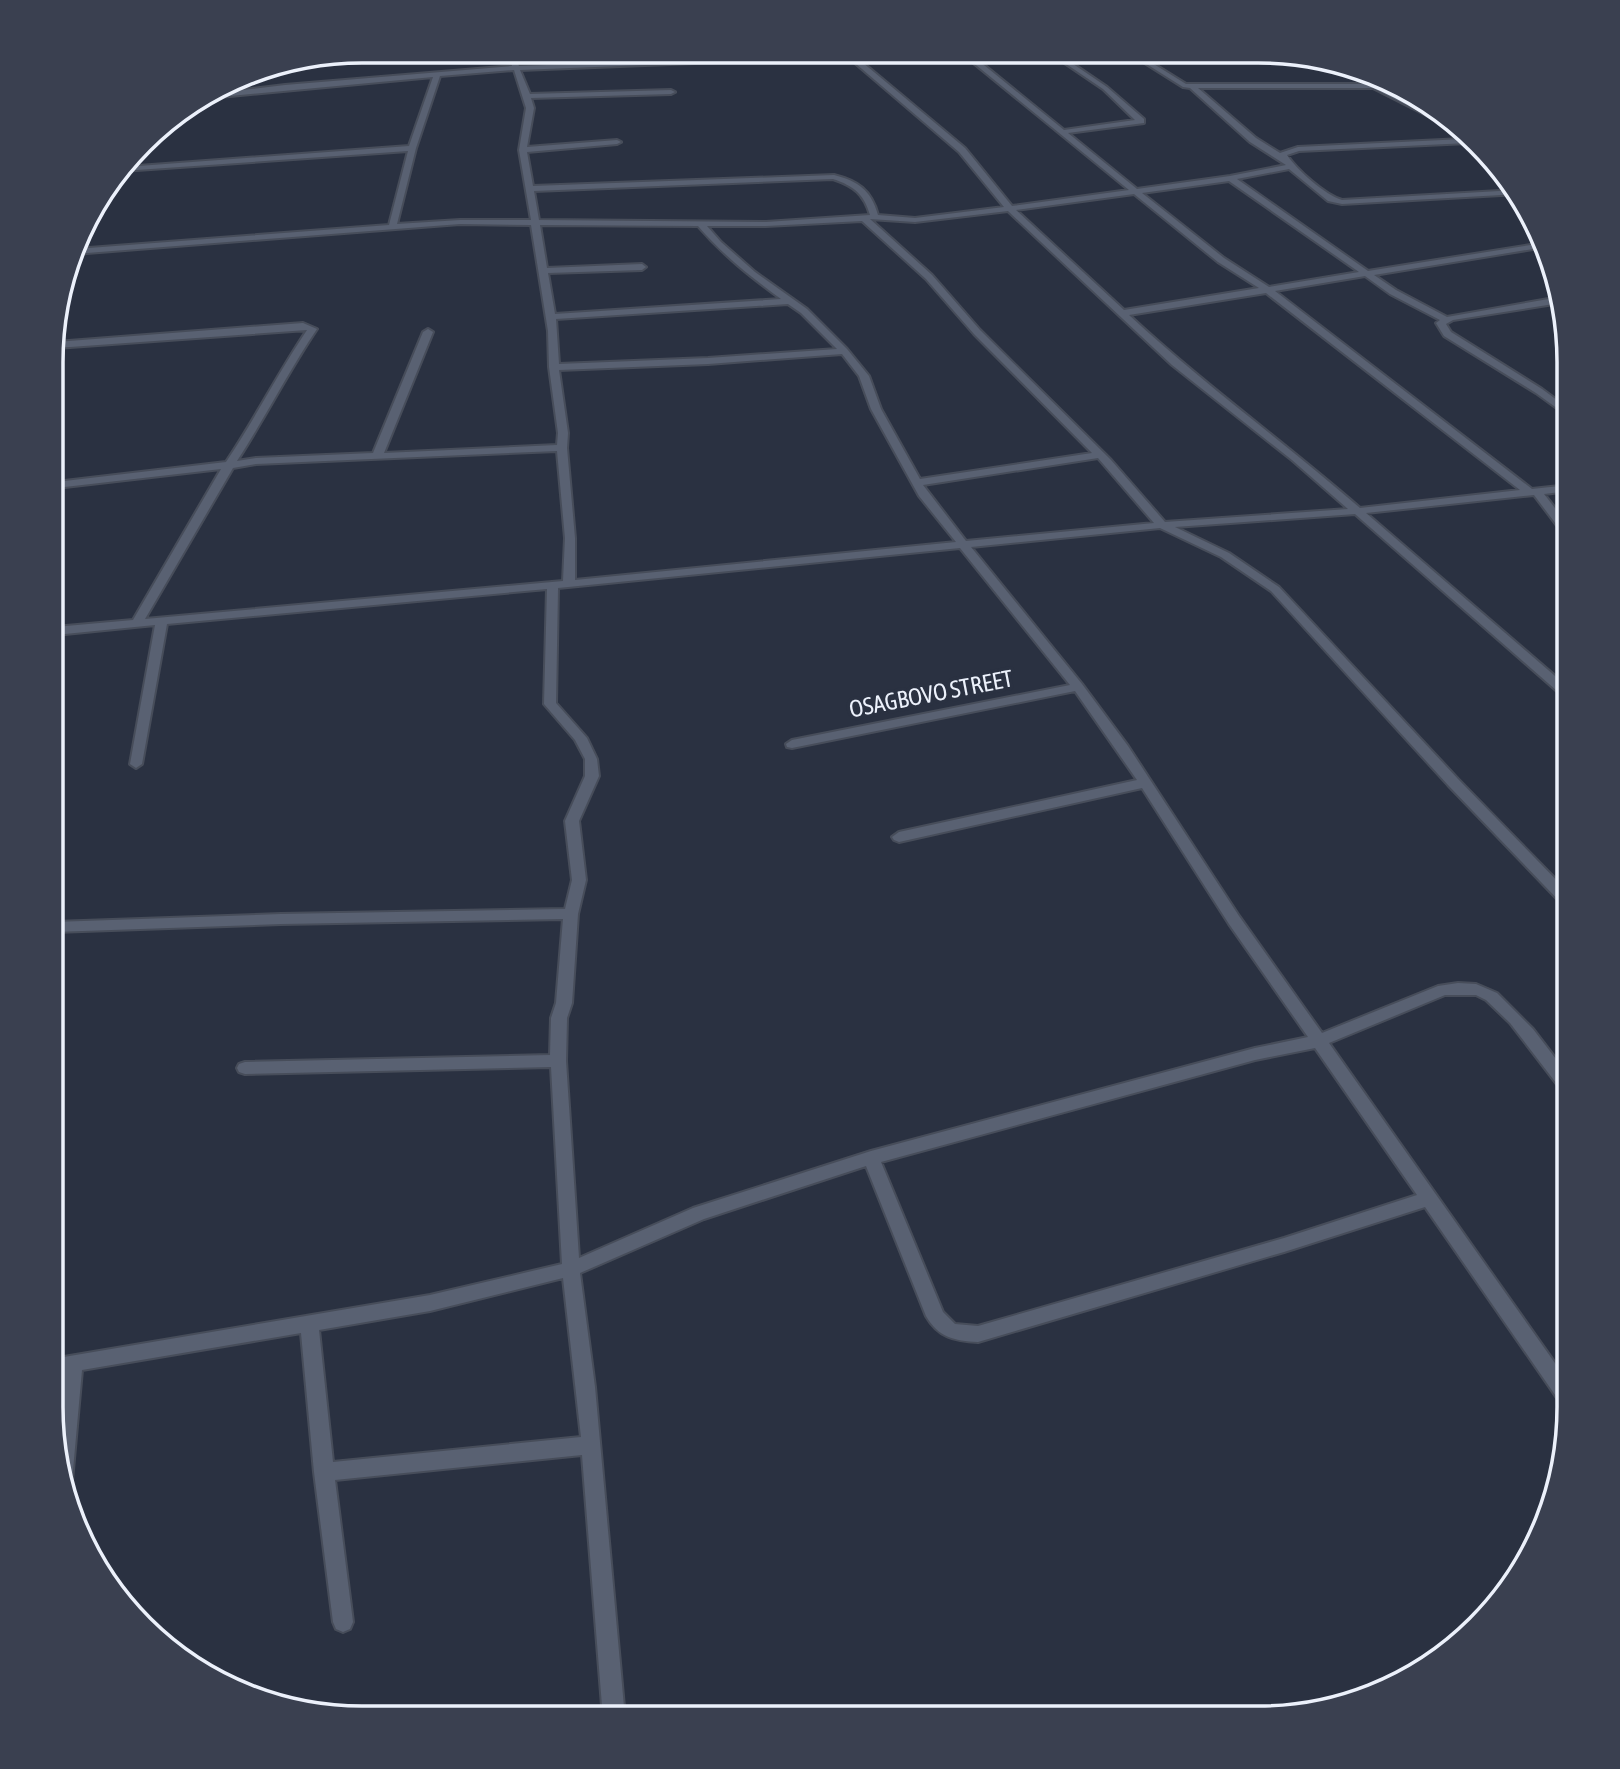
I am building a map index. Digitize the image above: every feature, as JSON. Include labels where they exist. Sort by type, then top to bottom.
[{"type":"street","points":[[514,63],[530,108],[523,150],[551,317],[554,367],[563,433],[570,538],[569,584]]},
{"type":"street","points":[[229,94],[285,87],[516,68],[622,63]]},
{"type":"street","points":[[860,63],[962,150],[1010,209],[1175,363],[1358,511],[1557,685]]},
{"type":"street","points":[[977,63],[1221,260],[1268,290],[1532,491],[1557,520]]},
{"type":"street","points":[[1062,132],[1141,121],[1105,88],[1069,63]]},
{"type":"street","points":[[1147,63],[1177,84],[1193,87],[1373,86]]},
{"type":"street","points":[[393,226],[412,148],[438,75]]},
{"type":"street","points":[[1193,87],[1253,139],[1288,163],[1331,199],[1342,202],[1505,193]]},
{"type":"street","points":[[1384,91],[1414,107]]},
{"type":"street","points":[[528,96],[671,92]]},
{"type":"street","points":[[1288,163],[1283,154],[1298,149],[1459,141]]},
{"type":"street","points":[[523,150],[617,142]]},
{"type":"street","points":[[134,168],[412,148]]},
{"type":"street","points":[[84,251],[393,226],[533,222],[766,224],[869,217],[915,220],[1230,178],[1288,163]]},
{"type":"street","points":[[528,189],[834,177],[863,188],[869,217],[929,277],[977,332],[1100,455],[1162,525],[1225,555],[1275,589],[1453,782],[1557,890]]},
{"type":"street","points":[[1230,178],[1393,292],[1444,319],[1551,302]]},
{"type":"street","points":[[701,224],[718,244],[752,274],[789,301],[844,351],[864,376],[876,409],[917,483],[1078,687],[1123,749],[1234,920],[1557,1382]]},
{"type":"street","points":[[1123,313],[1534,247]]},
{"type":"street","points":[[545,271],[642,267]]},
{"type":"street","points":[[551,317],[789,301]]},
{"type":"street","points":[[1444,319],[1442,327],[1447,334],[1557,405]]},
{"type":"street","points":[[64,345],[310,327],[311,334],[282,374],[257,423],[229,465],[138,621]]},
{"type":"street","points":[[378,454],[428,332]]},
{"type":"street","points":[[554,367],[749,359],[844,351]]},
{"type":"street","points":[[63,484],[256,461],[562,448]]},
{"type":"street","points":[[917,483],[1100,455]]},
{"type":"street","points":[[63,630],[138,621],[569,584],[1162,525],[1358,511],[1557,489]]},
{"type":"street","points":[[553,584],[550,704],[581,738],[591,759],[592,776],[572,821],[579,880],[571,914],[564,1003],[559,1018],[558,1061],[571,1269],[591,1445],[613,1706]]},
{"type":"street","points":[[136,764],[162,621]]},
{"type":"street","name":"OSAGBOVO STREET","points":[[792,744],[1078,687]]},
{"type":"street","points":[[900,837],[1144,783]]},
{"type":"street","points":[[63,927],[281,919],[571,914]]},
{"type":"street","points":[[63,1365],[430,1303],[571,1269],[699,1213],[871,1158],[1255,1054],[1319,1041],[1443,990],[1463,988],[1483,991],[1502,1004],[1557,1073]]},
{"type":"street","points":[[245,1068],[558,1061]]},
{"type":"street","points":[[871,1158],[932,1310],[941,1326],[954,1334],[978,1334],[1284,1245],[1429,1199]]},
{"type":"street","points":[[309,1324],[342,1622]]},
{"type":"street","points":[[66,1444],[74,1363]]},
{"type":"street","points":[[324,1472],[591,1445]]}]
